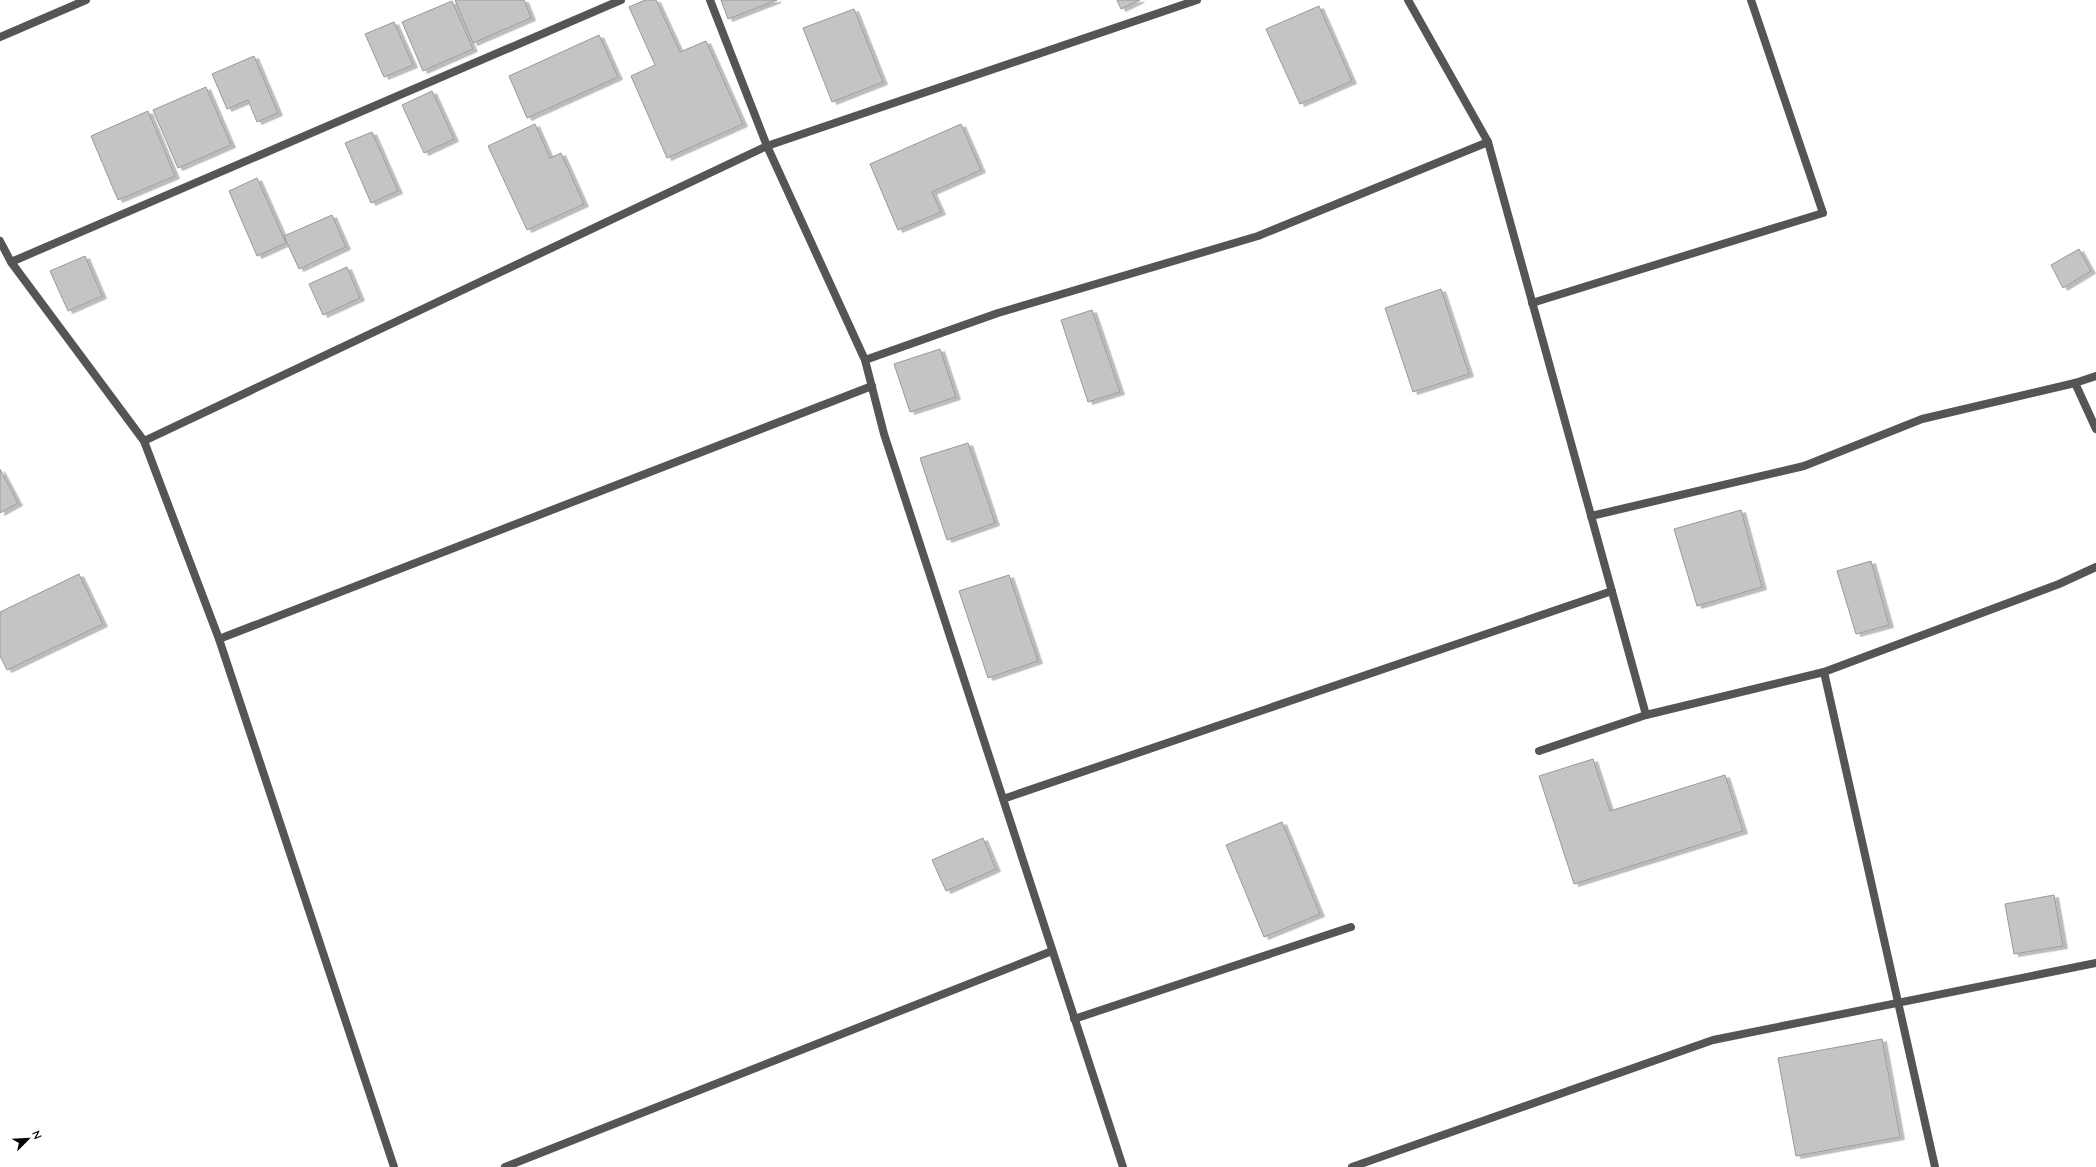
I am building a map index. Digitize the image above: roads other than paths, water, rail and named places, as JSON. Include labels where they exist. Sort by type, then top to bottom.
[{"type":"street","points":[[0,37],[86,0]]},
{"type":"street","points":[[11,262],[621,0]]},
{"type":"street","points":[[710,0],[767,146],[865,360],[884,434],[1123,1167]]},
{"type":"street","points":[[144,441],[767,146],[1197,0]]},
{"type":"street","points":[[1408,0],[1488,142],[1646,715]]},
{"type":"street","points":[[1532,303],[1823,213],[1751,0]]},
{"type":"street","points":[[865,360],[998,313],[1258,236],[1488,142]]},
{"type":"street","points":[[0,241],[11,262],[144,441],[219,639],[394,1167]]},
{"type":"street","points":[[1591,516],[1804,466],[1922,419],[2076,383],[2096,376]]},
{"type":"street","points":[[2076,383],[2096,429]]},
{"type":"street","points":[[219,639],[872,386]]},
{"type":"street","points":[[1539,751],[1646,715],[1824,672],[2059,584],[2096,567]]},
{"type":"street","points":[[1003,799],[1612,591]]},
{"type":"street","points":[[1824,672],[1935,1167]]},
{"type":"street","points":[[1074,1019],[1351,927]]},
{"type":"street","points":[[505,1167],[1052,951]]},
{"type":"street","points":[[1352,1167],[1713,1040],[2096,963]]}]
